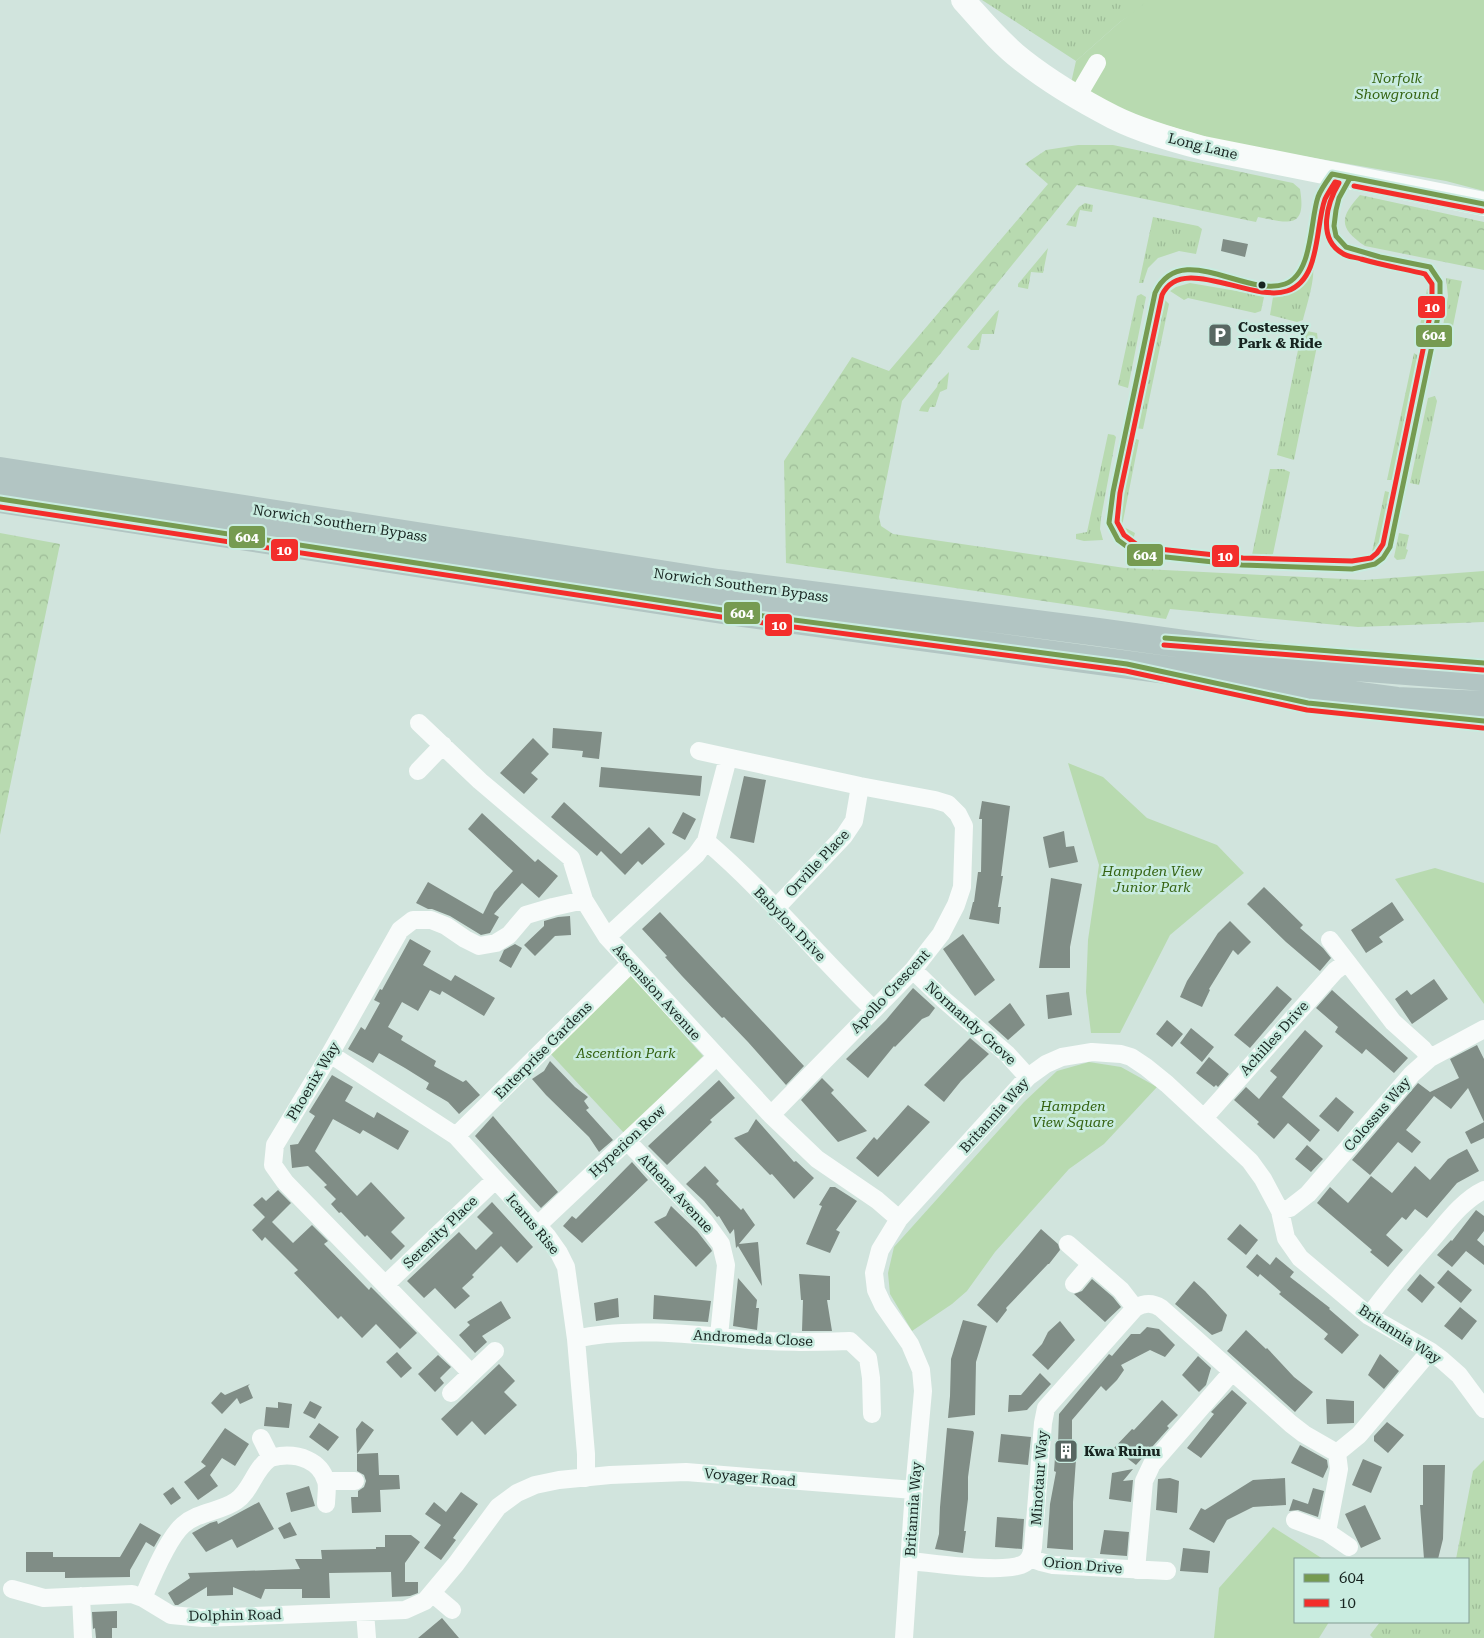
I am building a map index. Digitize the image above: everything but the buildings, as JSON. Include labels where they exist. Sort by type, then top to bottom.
[{"type":"highway","name":"Norwich Southern Bypass","points":[[0,471],[718,583],[1098,632],[1342,666],[1484,677]]},
{"type":"highway","name":"Norwich Southern Bypass","points":[[0,499],[742,613],[1396,700],[1484,705]]},
{"type":"highway","points":[[1098,632],[1484,663]]},
{"type":"highway","points":[[1127,664],[1308,703],[1484,721]]},
{"type":"street","name":"Long Lane","points":[[964,0],[988,28],[1022,60],[1077,97],[1114,118],[1163,137],[1203,148],[1484,204]]},
{"type":"street","points":[[1077,97],[1097,63]]},
{"type":"street","name":"Ascension Avenue","points":[[419,723],[480,781],[571,858],[584,900],[608,937],[771,1115],[816,1159],[877,1200],[899,1219]]},
{"type":"street","points":[[418,771],[443,745]]},
{"type":"street","name":"Apollo Crescent","points":[[699,751],[948,804],[958,814],[964,826],[962,887],[956,905],[941,934],[913,970],[771,1115]]},
{"type":"street","points":[[608,937],[696,855],[706,841],[728,758]]},
{"type":"street","name":"Orville Place","points":[[776,908],[844,836],[854,822],[860,786]]},
{"type":"street","name":"Babylon Drive","points":[[706,841],[723,855],[776,908],[873,1009]]},
{"type":"street","name":"Phoenix Way","points":[[472,1372],[285,1182],[273,1165],[275,1145],[330,1054],[400,930],[413,920],[430,920],[446,926],[479,946],[496,943],[509,935],[526,915],[584,900]]},
{"type":"street","points":[[1330,940],[1393,1022],[1423,1049],[1430,1058]]},
{"type":"street","name":"Achilles Drive","points":[[1204,1118],[1336,971],[1347,962]]},
{"type":"street","name":"Enterprise Gardens","points":[[456,1136],[630,963]]},
{"type":"street","name":"Normandy Grove","points":[[913,970],[944,1000],[1011,1058],[1028,1077]]},
{"type":"street","name":"Colossus Way","points":[[1280,1211],[1290,1208],[1308,1194],[1412,1074],[1430,1058],[1484,1028]]},
{"type":"street","name":"Britannia Way","points":[[904,1638],[923,1391],[922,1370],[910,1344],[883,1305],[876,1290],[874,1273],[880,1250],[899,1219],[1028,1077],[1046,1064],[1062,1057],[1092,1052],[1121,1054],[1131,1057],[1146,1067],[1250,1161],[1263,1179],[1280,1211],[1286,1238],[1300,1258],[1369,1316],[1430,1351],[1459,1375],[1484,1409]]},
{"type":"street","name":"Icarus Rise","points":[[330,1054],[456,1136],[538,1225],[559,1253],[566,1267],[576,1339],[586,1454],[586,1478]]},
{"type":"street","name":"Hyperion Row","points":[[538,1225],[716,1057]]},
{"type":"street","name":"Athena Avenue","points":[[627,1141],[705,1222],[721,1244],[726,1265],[719,1336]]},
{"type":"street","name":"Serenity Place","points":[[385,1285],[496,1180]]},
{"type":"street","points":[[1369,1316],[1383,1296],[1466,1201],[1484,1190]]},
{"type":"street","points":[[1068,1244],[1121,1290],[1135,1308],[1143,1304],[1156,1305],[1161,1308],[1304,1434],[1337,1453]]},
{"type":"street","points":[[1074,1284],[1091,1264]]},
{"type":"street","name":"Minotaur Way","points":[[1030,1558],[1033,1547],[1043,1423],[1046,1408],[1135,1308]]},
{"type":"street","name":"Andromeda Close","points":[[576,1339],[623,1333],[719,1336],[790,1342],[850,1340],[868,1358],[871,1378],[872,1414]]},
{"type":"street","points":[[451,1393],[495,1351]]},
{"type":"street","points":[[1337,1453],[1364,1429],[1430,1351]]},
{"type":"street","name":"Orion Drive","points":[[1136,1570],[1144,1481],[1152,1464],[1232,1372]]},
{"type":"street","points":[[261,1438],[271,1458]]},
{"type":"street","points":[[1327,1532],[1339,1469],[1337,1453]]},
{"type":"street","points":[[143,1598],[166,1549],[182,1525],[198,1515],[236,1501],[262,1466],[271,1458],[291,1455],[307,1459],[318,1467],[326,1481],[326,1504]]},
{"type":"street","name":"Voyager Road","points":[[586,1478],[686,1472],[914,1490]]},
{"type":"street","name":"Dolphin Road","points":[[12,1588],[44,1598],[132,1594],[143,1598],[171,1615],[203,1618],[405,1610],[425,1602],[498,1507],[517,1493],[535,1485],[559,1480],[586,1478]]},
{"type":"street","points":[[326,1481],[355,1481]]},
{"type":"street","points":[[1295,1520],[1327,1532],[1349,1546]]},
{"type":"street","points":[[910,1561],[1004,1569],[1024,1564],[1030,1558]]},
{"type":"street","name":"Orion Drive","points":[[1030,1558],[1053,1565],[1167,1572]]},
{"type":"street","points":[[432,1593],[452,1610]]},
{"type":"street","points":[[81,1596],[83,1638]]},
{"type":"street","points":[[365,1612],[367,1638]]},
{"type":"green space","points":[[982,0],[1153,0],[1120,22],[1076,61]]},
{"type":"green space","name":"Norfolk Showground","points":[[1149,0],[1484,0],[1484,191],[1446,181],[1223,142],[1125,113],[1071,83],[1076,61],[1120,22]]},
{"type":"green space","points":[[1078,145],[1113,145],[1293,183],[1300,189],[1301,212],[1293,221],[1286,222],[1258,217],[1256,222],[1077,185],[902,401],[879,517],[881,526],[893,534],[1125,568],[1364,580],[1484,571],[1484,622],[1358,627],[1170,609],[1166,619],[786,563],[784,461],[852,357],[889,371],[1048,184],[1025,164],[1046,150]]},
{"type":"green space","points":[[1360,195],[1484,222],[1484,270],[1365,246],[1350,234],[1345,222],[1348,210]]},
{"type":"green space","points":[[1085,203],[1093,205],[1092,212],[1080,210],[1076,227],[1066,225],[1079,207]]},
{"type":"green space","points":[[1153,217],[1198,226],[1202,229],[1196,254],[1179,251],[1158,258],[1148,268],[1143,283],[1139,283]]},
{"type":"green space","points":[[1048,248],[1043,273],[1031,272],[1028,289],[1018,287],[1018,284]]},
{"type":"green space","points":[[1312,264],[1312,283],[1303,320],[1297,322],[1270,315],[1273,297],[1288,294],[1299,288]]},
{"type":"green space","points":[[1446,278],[1462,281],[1449,346],[1440,344],[1448,296]]},
{"type":"green space","points":[[1190,283],[1260,295],[1264,297],[1261,311],[1255,313],[1188,298],[1184,300],[1170,291]]},
{"type":"green space","points":[[1429,288],[1433,293],[1434,306],[1429,319],[1428,331],[1423,342],[1417,341],[1427,289]]},
{"type":"green space","points":[[1141,294],[1146,297],[1128,388],[1118,385],[1137,296]]},
{"type":"green space","points":[[1161,300],[1165,300],[1169,304],[1143,429],[1135,428]]},
{"type":"green space","points":[[999,310],[994,334],[982,334],[979,350],[971,350],[967,347],[996,312]]},
{"type":"green space","points":[[1302,330],[1317,333],[1318,341],[1294,460],[1277,455]]},
{"type":"green space","points":[[1414,353],[1420,357],[1421,361],[1398,475],[1394,480],[1387,480]]},
{"type":"green space","points":[[949,372],[947,389],[940,392],[935,407],[930,407],[928,412],[919,411],[938,383]]},
{"type":"green space","points":[[1435,396],[1437,401],[1419,485],[1410,483],[1428,398]]},
{"type":"green space","points":[[1108,434],[1116,437],[1101,518],[1100,529],[1103,540],[1084,541],[1076,539],[1076,534],[1087,532]]},
{"type":"green space","points":[[1133,438],[1139,440],[1122,526],[1135,533],[1133,540],[1122,533],[1117,514]]},
{"type":"green space","points":[[1270,469],[1283,469],[1290,472],[1273,554],[1269,556],[1252,555]]},
{"type":"green space","points":[[1385,491],[1392,493],[1389,517],[1383,541],[1375,554],[1372,552]]},
{"type":"green space","points":[[0,533],[60,544],[0,835]]},
{"type":"green space","points":[[1399,533],[1409,535],[1406,549],[1408,550],[1405,559],[1397,560],[1394,557]]},
{"type":"green space","name":"Hampden View Junior Park","points":[[1068,763],[1103,777],[1147,818],[1217,845],[1244,873],[1170,935],[1120,1033],[1091,1033],[1086,992],[1088,940],[1099,865]]},
{"type":"green space","points":[[1435,868],[1484,883],[1484,1004],[1395,879]]},
{"type":"green space","name":"Ascention Park","points":[[629,973],[703,1056],[624,1133],[548,1051]]},
{"type":"green space","name":"Hampden View Square","points":[[1089,1062],[1121,1067],[1157,1087],[1104,1144],[1069,1169],[995,1252],[967,1291],[952,1304],[912,1331],[890,1294],[888,1273],[894,1247],[1024,1102],[1057,1071]]},
{"type":"green space","points":[[1484,1460],[1484,1638],[1373,1638],[1370,1635],[1379,1623],[1469,1623],[1469,1558],[1456,1558],[1473,1471]]},
{"type":"green space","points":[[1273,1527],[1321,1558],[1294,1558],[1294,1623],[1328,1623],[1319,1638],[1214,1638],[1219,1588]]},
{"type":"transit line","name":"604","points":[[1350,178],[1339,198],[1336,210],[1334,226],[1336,236],[1346,247],[1380,257],[1430,267],[1440,282],[1440,307],[1390,547],[1383,558],[1375,564],[1352,569],[1242,565],[1137,554],[1118,540],[1109,523],[1113,492],[1155,293],[1166,278],[1180,271],[1197,270],[1252,284],[1269,286],[1285,284],[1294,278],[1306,258],[1318,197],[1332,174],[1484,204]]},
{"type":"transit line","name":"10","points":[[1335,182],[1339,183],[1331,200],[1327,220],[1329,239],[1334,247],[1349,256],[1425,274],[1432,284],[1432,306],[1383,544],[1371,558],[1352,561],[1243,558],[1140,547],[1124,535],[1117,522],[1120,493],[1162,295],[1171,283],[1185,278],[1201,278],[1255,291],[1272,293],[1287,291],[1298,285],[1306,276],[1311,264],[1325,199],[1335,182]]},
{"type":"transit line","name":"10","points":[[1354,186],[1482,211]]},
{"type":"transit line","name":"604","points":[[0,499],[742,613],[1127,664],[1308,703],[1484,721]]},
{"type":"transit line","name":"10","points":[[0,507],[741,620],[1126,671],[1307,710],[1483,728]]},
{"type":"transit line","name":"604","points":[[1165,638],[1484,663]]},
{"type":"transit line","name":"10","points":[[1164,645],[1483,670]]},
{"type":"place","name":"Costessey Park & Ride","points":[[1220,335]]},
{"type":"place","name":"Kwa Ruinu","points":[[1066,1451]]}]
